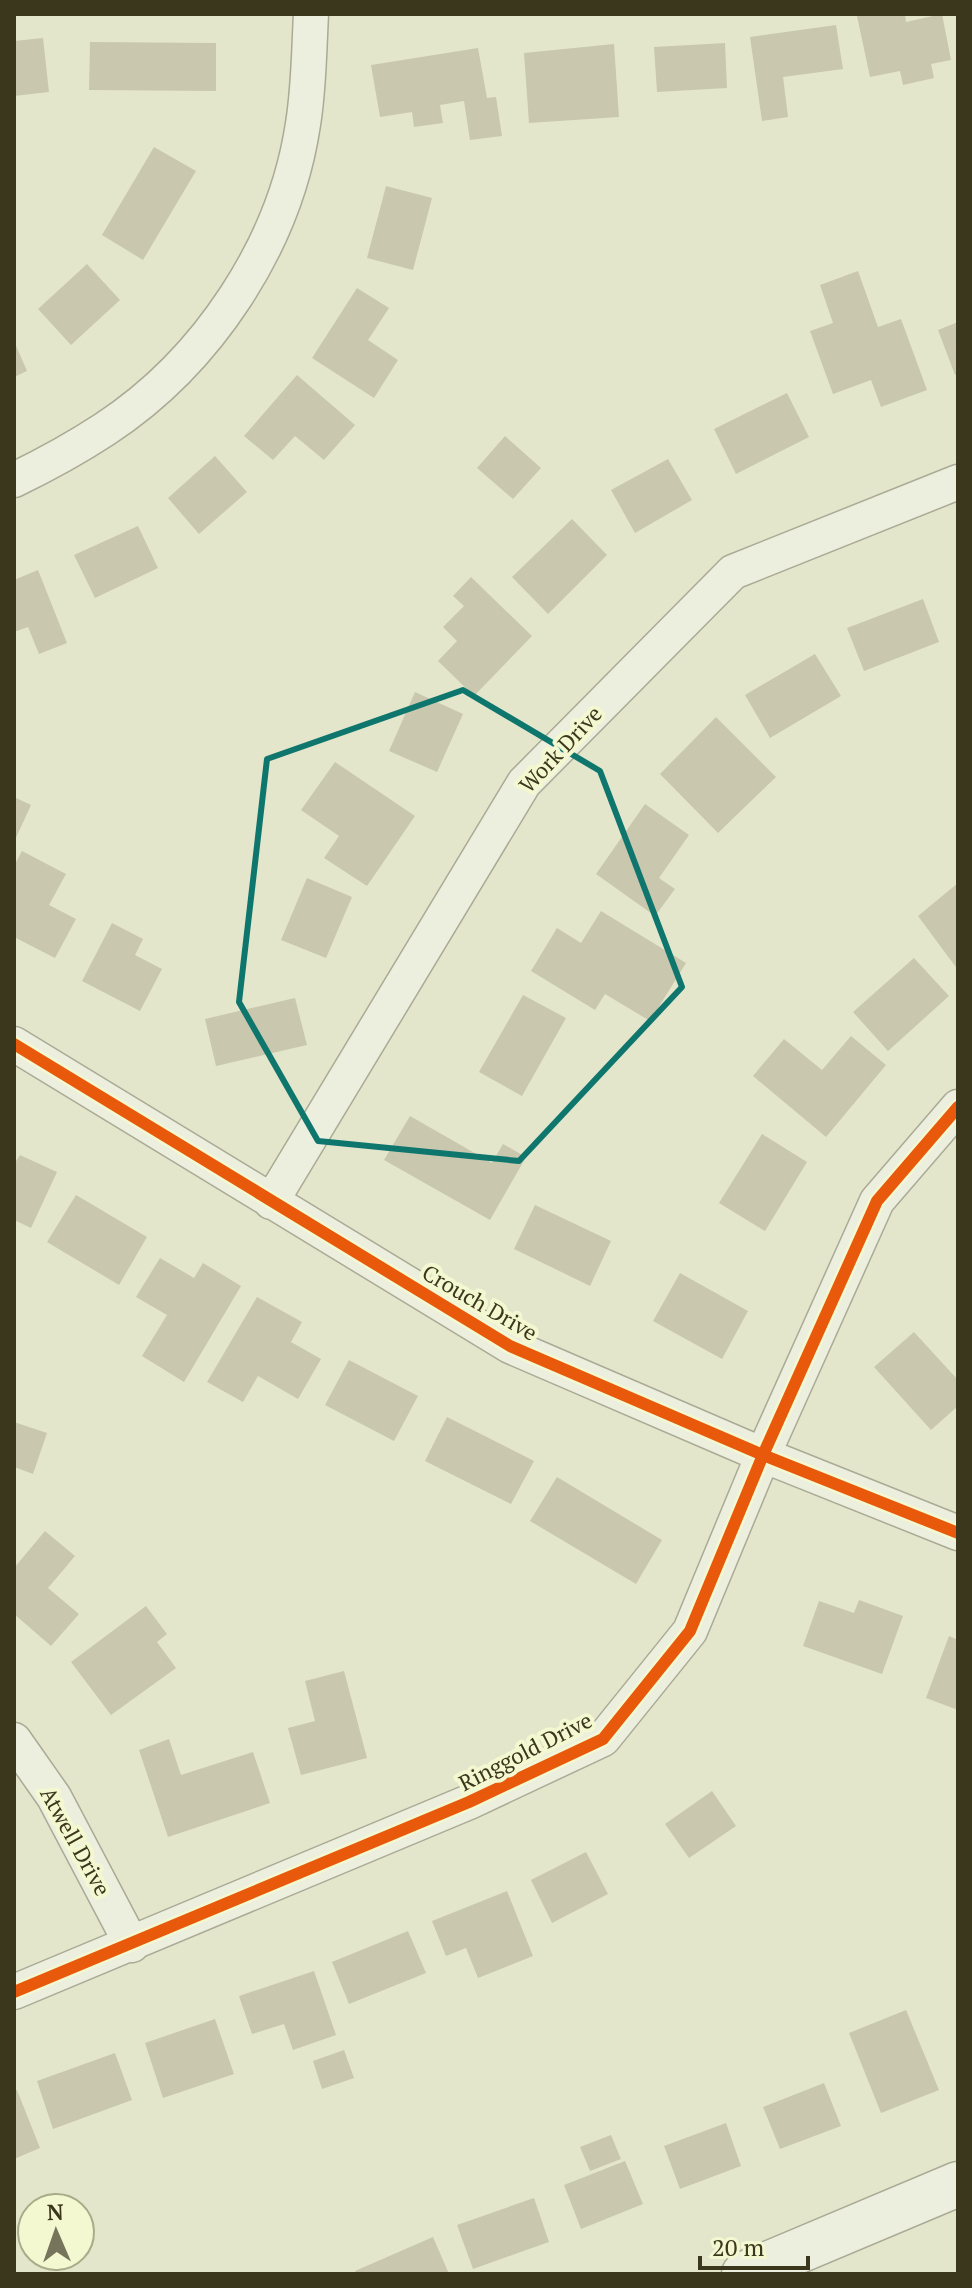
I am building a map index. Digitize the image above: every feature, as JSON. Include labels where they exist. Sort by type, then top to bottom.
[{"type":"street","points":[[14,480],[106,428],[151,393],[194,350],[231,304],[261,254],[287,190],[303,125],[311,14]]},
{"type":"street","name":"Work Drive","points":[[271,1202],[524,783],[733,572],[958,482]]},
{"type":"street","name":"Crouch Drive","points":[[14,1044],[510,1346],[763,1455],[958,1533]]},
{"type":"street","name":"Ringgold Drive","points":[[14,1992],[469,1802],[603,1739],[690,1631],[763,1455],[877,1201],[958,1107]]},
{"type":"street","name":"Atwell Drive","points":[[14,1740],[54,1797],[132,1945]]},
{"type":"street","points":[[744,2274],[958,2184]]},
{"type":"highlighted area","points":[[463,690],[600,771],[682,987],[519,1161],[318,1141],[239,1002],[267,759]]},
{"type":"building","points":[[905,14],[906,22],[942,14],[951,60],[931,64],[934,78],[903,85],[900,71],[870,77],[857,16]]},
{"type":"building","points":[[836,25],[843,69],[783,77],[788,117],[762,121],[750,37]]},
{"type":"building","points":[[43,38],[49,92],[14,96],[14,41]]},
{"type":"building","points":[[90,42],[216,43],[216,91],[89,90]]},
{"type":"building","points":[[725,43],[727,88],[657,92],[654,47]]},
{"type":"building","points":[[614,44],[619,117],[529,123],[524,53]]},
{"type":"building","points":[[478,48],[487,98],[496,97],[502,136],[470,140],[464,101],[440,105],[443,123],[414,127],[412,112],[380,117],[371,65]]},
{"type":"building","points":[[154,147],[196,171],[143,260],[102,235]]},
{"type":"building","points":[[386,186],[432,198],[413,270],[367,258]]},
{"type":"building","points":[[87,264],[120,300],[71,345],[38,309]]},
{"type":"building","points":[[858,271],[878,327],[901,319],[927,390],[881,407],[871,380],[833,394],[810,331],[833,323],[820,285]]},
{"type":"building","points":[[357,288],[389,308],[368,340],[398,360],[374,398],[312,358]]},
{"type":"building","points":[[958,322],[958,374],[955,375],[938,330]]},
{"type":"building","points":[[14,341],[27,371],[14,377]]},
{"type":"building","points":[[297,375],[355,425],[324,460],[295,436],[273,460],[244,436]]},
{"type":"building","points":[[787,393],[809,437],[736,474],[714,429]]},
{"type":"building","points":[[505,436],[541,468],[513,499],[477,468]]},
{"type":"building","points":[[215,456],[247,492],[199,534],[168,498]]},
{"type":"building","points":[[668,459],[692,500],[635,533],[611,490]]},
{"type":"building","points":[[572,519],[607,555],[548,614],[512,577]]},
{"type":"building","points":[[138,526],[158,568],[95,598],[74,555]]},
{"type":"building","points":[[38,570],[67,643],[39,654],[28,627],[14,632],[14,580]]},
{"type":"building","points":[[471,577],[532,636],[474,696],[438,661],[457,641],[443,627],[464,606],[453,596]]},
{"type":"building","points":[[923,599],[939,642],[864,671],[847,628]]},
{"type":"building","points":[[815,654],[841,696],[770,738],[745,695]]},
{"type":"building","points":[[415,692],[463,714],[437,772],[389,751]]},
{"type":"building","points":[[716,717],[776,777],[718,833],[660,774]]},
{"type":"building","points":[[335,762],[415,816],[367,886],[324,858],[339,836],[301,810]]},
{"type":"building","points":[[14,797],[31,805],[14,842]]},
{"type":"building","points":[[645,804],[689,835],[659,878],[675,889],[655,916],[596,874]]},
{"type":"building","points":[[22,851],[66,874],[49,905],[76,919],[55,958],[14,937],[14,866]]},
{"type":"building","points":[[307,878],[352,897],[326,958],[281,940]]},
{"type":"building","points":[[958,883],[958,970],[918,916]]},
{"type":"building","points":[[601,911],[686,963],[650,1021],[605,994],[595,1010],[531,971],[557,928],[581,943]]},
{"type":"building","points":[[112,923],[143,939],[135,955],[162,969],[140,1011],[82,981]]},
{"type":"building","points":[[914,958],[949,996],[888,1051],[853,1012]]},
{"type":"building","points":[[523,995],[566,1018],[522,1096],[479,1072]]},
{"type":"building","points":[[295,998],[307,1045],[216,1066],[205,1019]]},
{"type":"building","points":[[851,1036],[886,1065],[826,1137],[753,1076],[784,1039],[822,1070]]},
{"type":"building","points":[[410,1116],[492,1163],[503,1144],[526,1157],[490,1220],[384,1160]]},
{"type":"building","points":[[762,1134],[807,1162],[765,1231],[719,1203]]},
{"type":"building","points":[[20,1155],[57,1172],[31,1228],[14,1220],[14,1164]]},
{"type":"building","points":[[76,1195],[147,1237],[119,1285],[47,1242]]},
{"type":"building","points":[[535,1205],[611,1241],[590,1286],[514,1249]]},
{"type":"building","points":[[160,1258],[194,1278],[203,1263],[241,1286],[184,1382],[142,1356],[167,1315],[136,1297]]},
{"type":"building","points":[[680,1273],[748,1311],[722,1359],[653,1321]]},
{"type":"building","points":[[257,1297],[302,1322],[291,1342],[321,1359],[298,1399],[258,1376],[243,1402],[207,1382]]},
{"type":"building","points":[[914,1332],[958,1380],[958,1406],[931,1430],[874,1367]]},
{"type":"building","points":[[349,1360],[418,1396],[394,1441],[325,1405]]},
{"type":"building","points":[[447,1417],[534,1461],[511,1504],[425,1461]]},
{"type":"building","points":[[14,1422],[47,1433],[33,1474],[14,1467]]},
{"type":"building","points":[[557,1477],[662,1540],[636,1584],[530,1521]]},
{"type":"building","points":[[45,1531],[75,1556],[48,1588],[79,1614],[51,1646],[14,1614],[14,1568]]},
{"type":"building","points":[[859,1600],[903,1616],[882,1674],[803,1646],[819,1601],[854,1613]]},
{"type":"building","points":[[146,1606],[167,1634],[157,1642],[176,1668],[111,1715],[71,1662]]},
{"type":"building","points":[[949,1636],[958,1640],[958,1710],[926,1698]]},
{"type":"building","points":[[344,1671],[367,1758],[301,1775],[288,1728],[315,1721],[305,1681]]},
{"type":"building","points":[[169,1739],[181,1775],[253,1752],[270,1803],[168,1837],[139,1750]]},
{"type":"building","points":[[712,1791],[736,1826],[689,1858],[665,1824]]},
{"type":"building","points":[[586,1852],[608,1894],[552,1923],[531,1880]]},
{"type":"building","points":[[507,1891],[533,1956],[478,1978],[466,1948],[446,1956],[432,1921]]},
{"type":"building","points":[[408,1931],[426,1973],[349,2004],[332,1962]]},
{"type":"building","points":[[314,1971],[336,2035],[293,2050],[284,2024],[252,2034],[239,1996]]},
{"type":"building","points":[[906,2010],[939,2090],[881,2113],[849,2033]]},
{"type":"building","points":[[215,2019],[234,2074],[163,2098],[145,2043]]},
{"type":"building","points":[[344,2050],[354,2078],[322,2089],[313,2061]]},
{"type":"building","points":[[115,2053],[132,2100],[53,2129],[37,2081]]},
{"type":"building","points":[[824,2083],[841,2126],[780,2149],[763,2107]]},
{"type":"building","points":[[17,2090],[40,2148],[14,2159],[14,2091]]},
{"type":"building","points":[[726,2123],[741,2166],[680,2189],[664,2146]]},
{"type":"building","points":[[611,2135],[621,2159],[590,2171],[580,2147]]},
{"type":"building","points":[[625,2161],[643,2204],[581,2229],[564,2185]]},
{"type":"building","points":[[534,2198],[549,2242],[473,2269],[457,2225]]},
{"type":"building","points":[[433,2237],[449,2274],[357,2274],[355,2271]]},
{"type":"cycle path","points":[[14,1044],[510,1346],[763,1455],[958,1533]]},
{"type":"cycle path","points":[[14,1992],[469,1802],[603,1739],[690,1631],[763,1455],[877,1201],[958,1107]]}]
